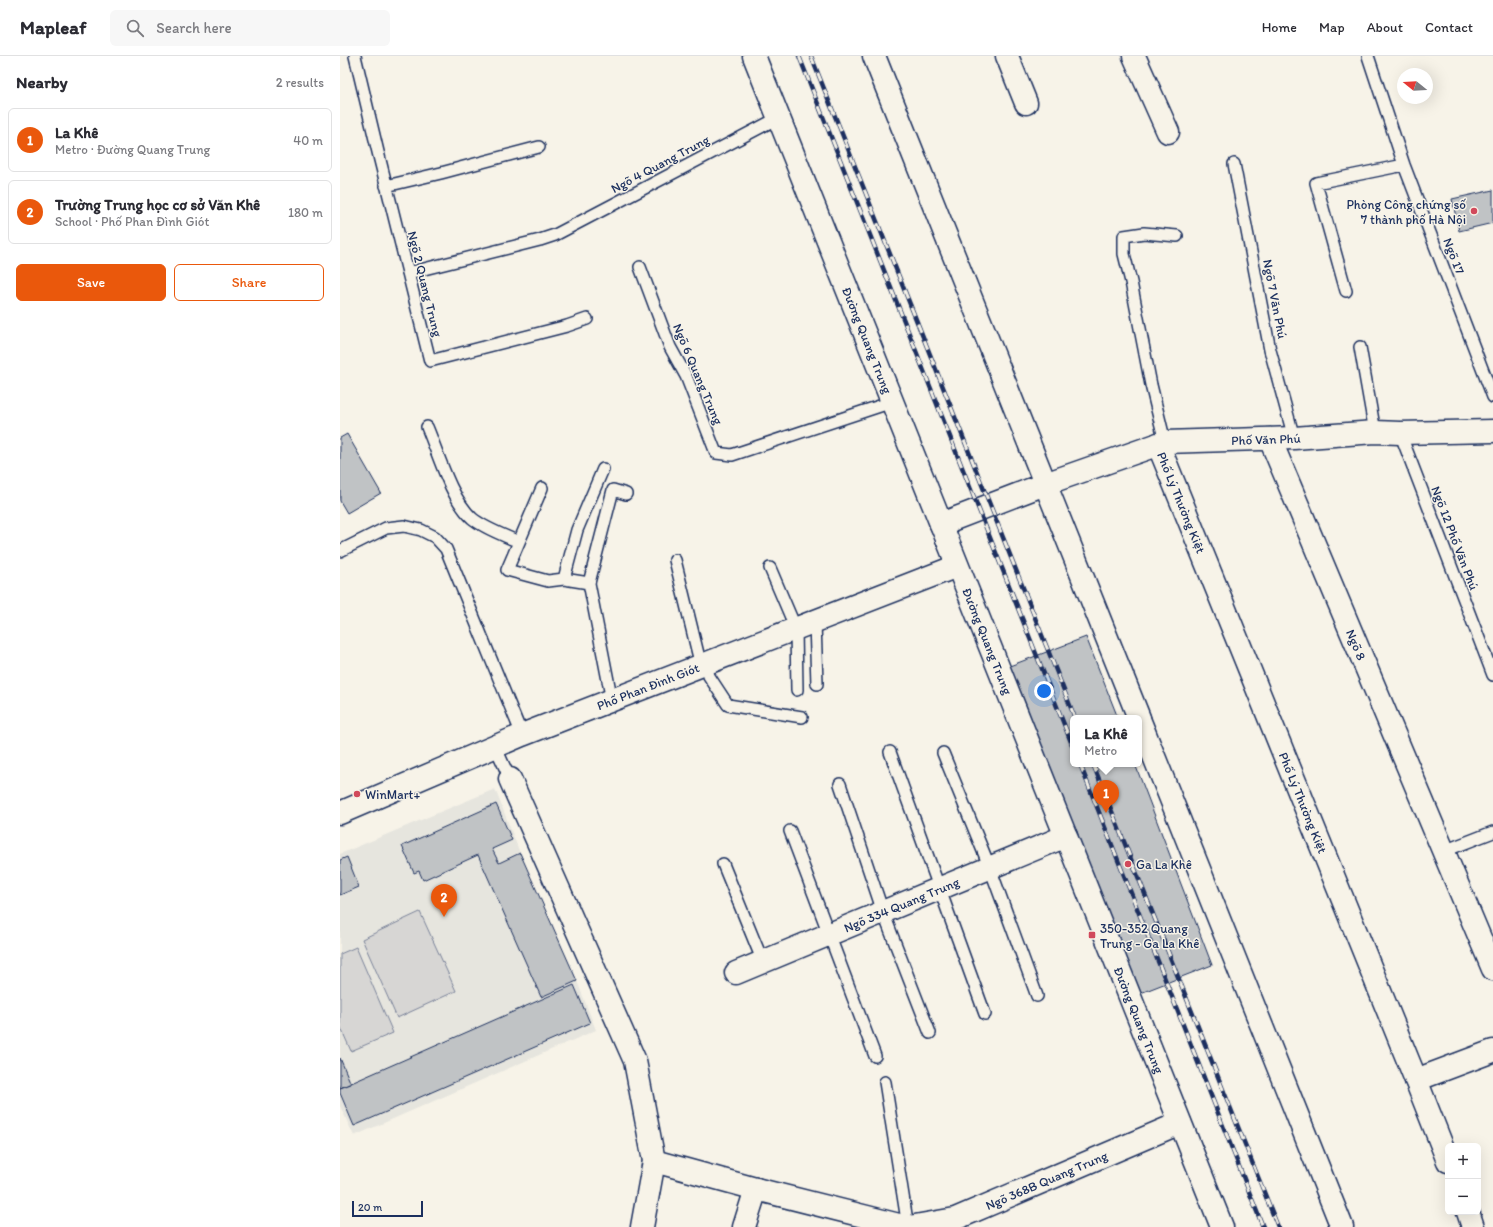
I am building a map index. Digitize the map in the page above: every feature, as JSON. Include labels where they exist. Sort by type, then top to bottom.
[{"type":"main road","name":"Đường Quang Trung","points":[[754,56],[1222,1227]]},
{"type":"main road","points":[[874,56],[1138,715]]},
{"type":"main road","points":[[1007,56],[1026,103]]},
{"type":"main road","points":[[1134,56],[1168,132]]},
{"type":"main road","name":"Phố Văn Phú","points":[[941,524],[1045,484],[1161,443],[1294,438],[1375,432],[1400,434],[1493,431]]},
{"type":"main road","name":"Ngõ 8","points":[[1270,439],[1493,969]]},
{"type":"main road","name":"Phố Lý Thường Kiệt","points":[[1161,443],[1445,1153]]},
{"type":"main road","name":"Phố Phan Đình Giót","points":[[340,813],[522,735],[957,566]]},
{"type":"main road","points":[[1142,726],[1342,1227]]},
{"type":"main road","points":[[510,779],[635,1061],[654,1161],[642,1227]]},
{"type":"main road","name":"Ngõ 334 Quang Trung","points":[[736,973],[1066,836]]},
{"type":"main road","points":[[1416,1080],[1493,1051]]},
{"type":"main road","name":"Ngõ 368B Quang Trung","points":[[908,1227],[957,1223],[1180,1123]]},
{"type":"main road","points":[[654,1161],[756,1189],[908,1227]]},
{"type":"main road","points":[[744,1227],[756,1189]]},
{"type":"main road","points":[[1469,1215],[1473,1227]]},
{"type":"lane","name":"Ngõ 2 Quang Trung","points":[[355,56],[430,361],[567,326],[587,319]]},
{"type":"lane","name":"Ngõ 17","points":[[1368,56],[1404,164],[1493,397]]},
{"type":"lane","name":"Ngõ 4 Quang Trung","points":[[408,273],[555,235],[778,118]]},
{"type":"lane","points":[[386,186],[539,147]]},
{"type":"lane","name":"Ngõ 7 Văn Phú","points":[[1234,164],[1270,350],[1294,438]]},
{"type":"lane","points":[[1346,291],[1316,183],[1404,164]]},
{"type":"lane","points":[[1161,443],[1131,282],[1124,254],[1124,236],[1144,233],[1177,236]]},
{"type":"lane","name":"Ngõ 6 Quang Trung","points":[[640,267],[670,347],[686,376],[716,453],[732,455],[892,402]]},
{"type":"lane","points":[[1360,347],[1375,432]]},
{"type":"lane","points":[[427,427],[450,484],[460,504],[472,518],[492,530],[519,542]]},
{"type":"lane","name":"Ngõ 12 Phố Văn Phú","points":[[1400,434],[1493,675]]},
{"type":"lane","points":[[564,578],[576,530],[603,469]]},
{"type":"lane","points":[[542,488],[507,570],[548,580],[564,578],[589,583]]},
{"type":"lane","points":[[612,700],[589,583],[613,490],[626,494]]},
{"type":"lane","points":[[340,551],[386,528],[404,526],[421,530],[435,537],[446,549],[522,735]]},
{"type":"lane","points":[[675,560],[704,665],[728,705],[802,717]]},
{"type":"lane","points":[[770,568],[805,626],[817,684]]},
{"type":"lane","points":[[797,690],[805,626]]},
{"type":"lane","points":[[495,746],[510,779]]},
{"type":"lane","points":[[890,752],[985,1014]]},
{"type":"lane","points":[[943,753],[990,868],[1037,996]]},
{"type":"lane","points":[[840,784],[883,912],[930,1033]]},
{"type":"lane","points":[[790,831],[828,935],[875,1056]]},
{"type":"lane","points":[[1444,851],[1493,832]]},
{"type":"lane","points":[[723,864],[763,962]]},
{"type":"lane","points":[[885,1082],[908,1227]]},
{"type":"shaded area","points":[[495,789],[520,853],[577,981],[596,1030],[354,1136],[340,1106],[340,854]]},
{"type":"shaded area","points":[[420,912],[456,991],[397,1018],[362,939]]},
{"type":"shaded area","points":[[356,947],[393,1033],[351,1051],[340,1026],[340,954]]},
{"type":"building","name":"Phòng Công chứng số 7 thành phố Hà Nội","points":[[1493,190],[1493,223],[1459,231],[1452,199]]},
{"type":"building","points":[[347,434],[381,493],[347,513],[340,501],[340,438]]},
{"type":"building","name":"Ga La Khê","points":[[1086,637],[1117,715],[1070,715],[1070,767],[1136,767],[1212,965],[1133,996],[1007,667]]},
{"type":"building","points":[[496,804],[512,840],[492,849],[499,863],[520,853],[577,981],[541,997],[478,855],[423,880],[419,871],[414,873],[402,846]]},
{"type":"building","points":[[347,857],[359,887],[340,895],[340,860]]},
{"type":"building","points":[[574,985],[590,1023],[354,1126],[340,1093],[340,1088]]},
{"type":"building","points":[[340,1058],[351,1084],[340,1088]]},
{"type":"railway","points":[[799,56],[1070,739]]},
{"type":"railway","points":[[811,56],[1074,715]]},
{"type":"railway","points":[[1081,767],[1263,1227]]},
{"type":"railway","points":[[1094,767],[1278,1227]]},
{"type":"place","name":"Phòng Công chứng số 7 thành phố Hà Nội","points":[[1474,211]]},
{"type":"place","name":"WinMart+","points":[[357,794]]},
{"type":"place","name":"La Khê","points":[[1106,813]]},
{"type":"place","name":"Ga La Khê","points":[[1128,864]]},
{"type":"place","name":"Trường Trung học cơ sở Văn Khê","points":[[444,917]]},
{"type":"place","name":"350-352 Quang Trung - Ga La Khê","points":[[1092,935]]}]
